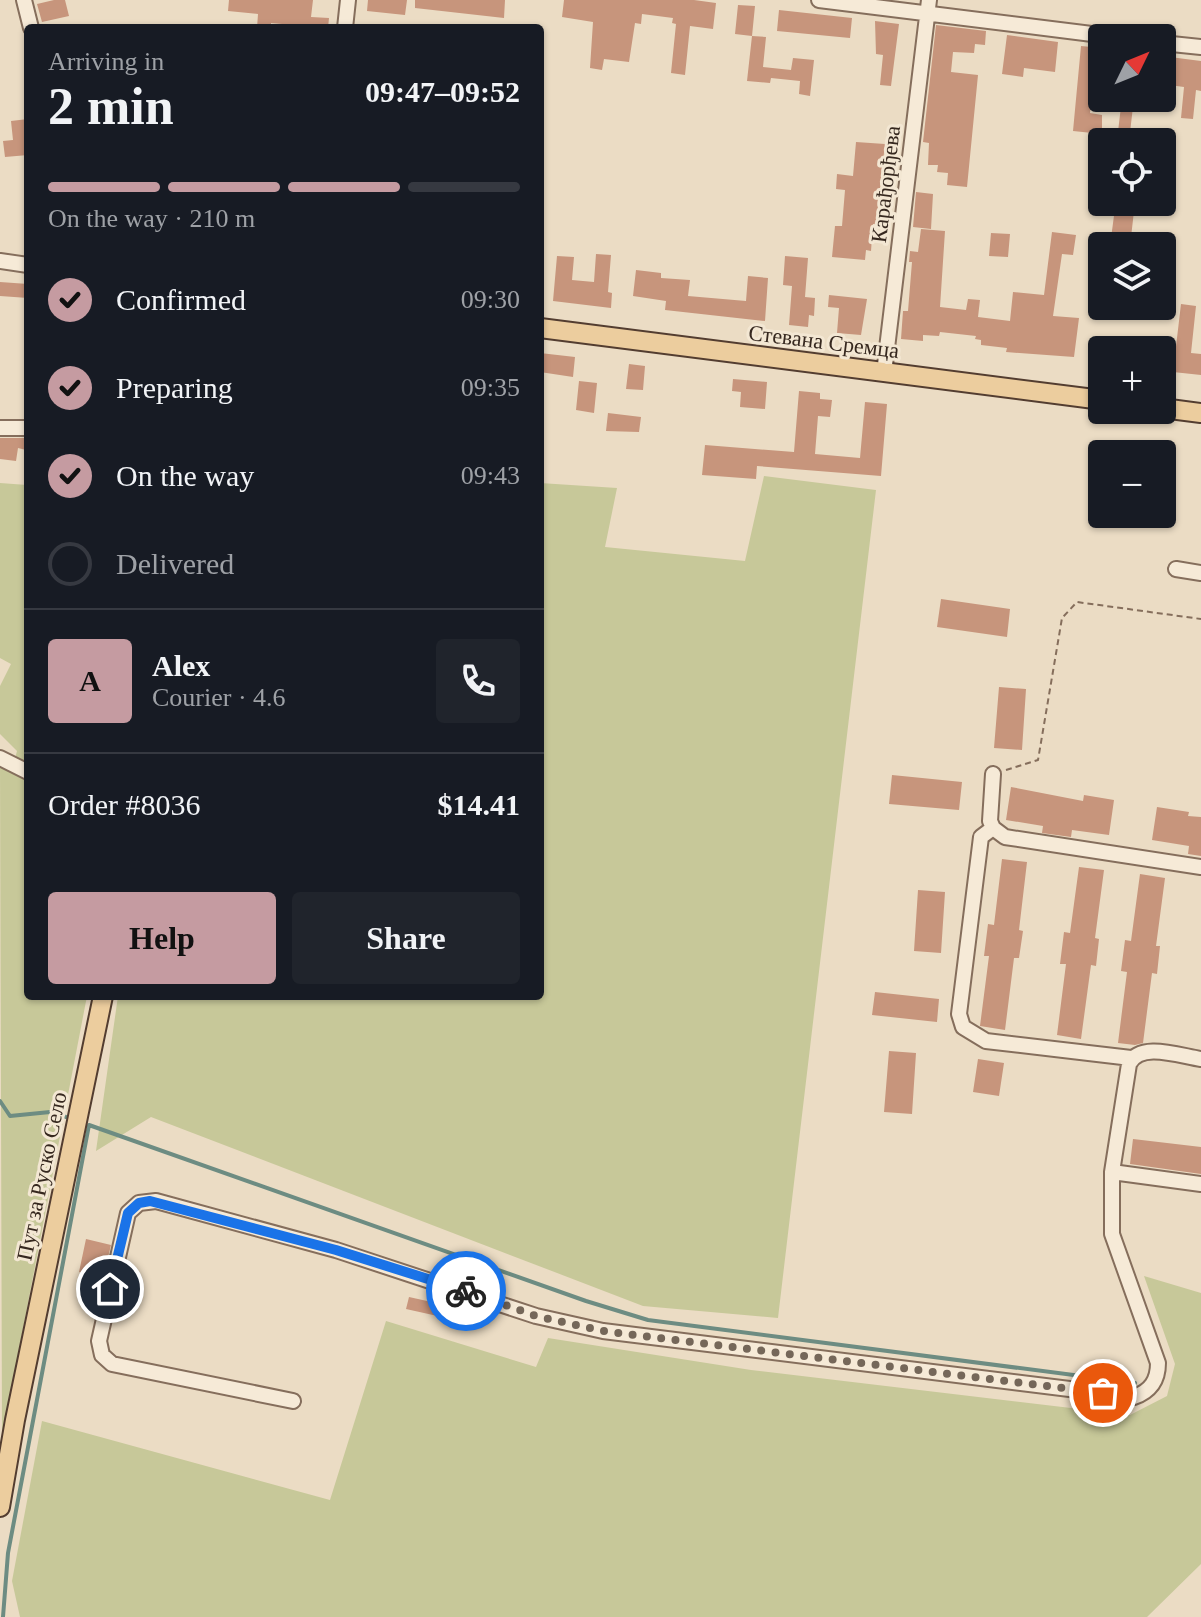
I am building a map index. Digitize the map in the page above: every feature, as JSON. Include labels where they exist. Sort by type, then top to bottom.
[{"type":"main road","name":"Стевана Сремца","points":[[544,329],[1088,398]]},
{"type":"main road","points":[[1176,410],[1201,413]]},
{"type":"main road","name":"Пут за Руско Село","points":[[0,1507],[102,1000]]},
{"type":"street","points":[[24,0],[30,24]]},
{"type":"street","points":[[345,24],[348,0]]},
{"type":"street","points":[[819,0],[928,7],[1088,32]]},
{"type":"street","name":"Карађорђева","points":[[884,373],[928,7]]},
{"type":"street","points":[[1176,44],[1201,47]]},
{"type":"street","points":[[0,261],[24,264]]},
{"type":"street","points":[[0,428],[24,428]]},
{"type":"street","points":[[1176,569],[1201,573]]},
{"type":"street","points":[[0,758],[24,770]]},
{"type":"street","points":[[993,774],[989,814],[993,828],[1014,840],[1201,867]]},
{"type":"street","points":[[993,828],[981,837],[959,1014],[963,1027],[986,1041],[1131,1058],[1145,1051],[1201,1059]]},
{"type":"street","points":[[293,1401],[112,1364],[105,1359],[99,1341],[128,1213],[135,1205],[150,1201],[171,1205],[336,1250],[536,1316],[603,1331],[1134,1397],[1153,1385],[1158,1363],[1112,1234],[1112,1172],[1131,1058]]},
{"type":"street","points":[[1112,1172],[1201,1184]]},
{"type":"path","points":[[993,774],[1038,760],[1062,618],[1077,602],[1201,619]]},
{"type":"green space","points":[[764,476],[876,490],[778,1318],[643,1306],[151,1117],[96,1151],[117,1000],[544,1000],[544,483],[617,488],[605,547],[745,561]]},
{"type":"green space","points":[[0,483],[24,485],[24,1000],[86,1000],[2,1438],[0,763],[13,766],[17,751],[0,734],[0,686],[11,664],[0,658]]},
{"type":"green space","points":[[1144,1276],[1201,1293],[1201,1564],[1147,1617],[20,1617],[12,1581],[42,1421],[330,1500],[386,1321],[536,1367],[548,1338],[751,1370],[1130,1415],[1167,1396],[1175,1364]]},
{"type":"building","points":[[65,0],[69,16],[42,22],[37,4]]},
{"type":"building","points":[[229,0],[313,0],[311,17],[329,18],[328,24],[257,24],[258,14],[228,11]]},
{"type":"building","points":[[368,0],[407,0],[405,15],[367,11]]},
{"type":"building","points":[[415,0],[505,0],[504,18],[415,8]]},
{"type":"building","points":[[564,0],[694,0],[716,3],[713,29],[690,26],[685,75],[671,73],[676,24],[672,23],[673,18],[642,14],[641,24],[635,23],[629,62],[604,59],[602,70],[590,68],[593,22],[562,17]]},
{"type":"building","points":[[738,5],[755,6],[752,36],[735,34]]},
{"type":"building","points":[[779,10],[852,18],[850,38],[777,31]]},
{"type":"building","points":[[875,21],[899,24],[891,86],[880,85],[883,55],[876,54]]},
{"type":"building","points":[[936,25],[986,31],[985,45],[975,44],[974,53],[953,52],[951,72],[978,75],[967,187],[947,185],[948,173],[937,172],[938,165],[928,165],[929,143],[923,142]]},
{"type":"building","points":[[1007,35],[1058,42],[1055,72],[1024,68],[1023,77],[1002,74]]},
{"type":"building","points":[[752,36],[766,37],[763,67],[791,70],[793,58],[814,60],[810,96],[799,94],[800,81],[771,78],[770,83],[747,81]]},
{"type":"building","points":[[1081,46],[1088,47],[1088,112],[1102,115],[1102,128],[1088,128],[1088,133],[1073,131]]},
{"type":"building","points":[[1176,58],[1201,61],[1201,91],[1196,90],[1193,119],[1181,118],[1184,87],[1176,86]]},
{"type":"building","points":[[1120,112],[1132,112],[1131,128],[1118,128]]},
{"type":"building","points":[[24,119],[24,155],[5,157],[3,141],[13,140],[11,121]]},
{"type":"building","points":[[856,142],[885,144],[876,224],[873,224],[871,251],[866,250],[865,260],[832,257],[835,226],[842,226],[845,190],[836,189],[837,174],[853,176]]},
{"type":"building","points":[[916,192],[933,194],[931,229],[913,227]]},
{"type":"building","points":[[1114,216],[1133,216],[1132,232],[1112,232]]},
{"type":"building","points":[[921,229],[945,231],[940,307],[966,310],[968,299],[980,300],[978,317],[1010,321],[1013,292],[1044,295],[1052,232],[1076,235],[1073,255],[1062,254],[1053,316],[1079,318],[1074,357],[1006,352],[1007,348],[981,345],[981,340],[975,339],[976,336],[940,332],[939,336],[923,335],[923,341],[901,339],[903,311],[908,311],[910,251],[918,252]]},
{"type":"building","points":[[991,233],[1010,234],[1008,257],[989,256]]},
{"type":"building","points":[[596,254],[611,255],[608,292],[612,293],[611,308],[553,301],[557,256],[574,257],[572,280],[594,282]]},
{"type":"building","points":[[785,256],[808,258],[805,297],[815,298],[814,316],[809,315],[808,327],[789,325],[792,286],[783,285]]},
{"type":"building","points":[[636,270],[661,273],[661,278],[690,280],[688,296],[746,301],[748,276],[768,278],[765,321],[665,310],[666,301],[633,296]]},
{"type":"building","points":[[0,282],[24,284],[24,298],[0,296]]},
{"type":"building","points":[[829,295],[867,299],[861,335],[837,333],[839,308],[828,307]]},
{"type":"building","points":[[1181,304],[1196,306],[1191,353],[1201,354],[1201,375],[1176,372]]},
{"type":"building","points":[[544,353],[575,357],[573,377],[544,373]]},
{"type":"building","points":[[629,364],[645,366],[643,390],[626,389]]},
{"type":"building","points":[[733,379],[767,382],[765,409],[740,407],[741,392],[732,391]]},
{"type":"building","points":[[579,381],[597,383],[594,413],[576,410]]},
{"type":"building","points":[[799,391],[820,393],[820,399],[832,400],[830,417],[818,416],[815,454],[860,458],[865,402],[887,404],[881,476],[757,466],[756,479],[702,475],[705,445],[794,452]]},
{"type":"building","points":[[608,413],[641,417],[639,432],[606,431]]},
{"type":"building","points":[[0,438],[24,438],[24,450],[18,448],[16,461],[0,459]]},
{"type":"building","points":[[941,599],[1010,609],[1007,637],[937,627]]},
{"type":"building","points":[[999,687],[1026,689],[1022,750],[994,748]]},
{"type":"building","points":[[892,775],[962,782],[959,810],[889,804]]},
{"type":"building","points":[[1011,787],[1083,801],[1084,795],[1114,800],[1109,835],[1072,830],[1071,837],[1042,833],[1043,826],[1006,820]]},
{"type":"building","points":[[1157,807],[1201,817],[1201,856],[1188,854],[1189,846],[1152,840]]},
{"type":"building","points":[[1002,859],[1027,862],[1019,930],[1023,931],[1019,958],[1014,958],[1005,1030],[980,1026],[989,956],[984,956],[988,924],[994,925]]},
{"type":"building","points":[[1079,867],[1104,870],[1095,938],[1099,939],[1096,966],[1091,965],[1081,1039],[1057,1035],[1066,964],[1060,964],[1064,932],[1070,933]]},
{"type":"building","points":[[1140,874],[1165,878],[1156,946],[1160,946],[1157,974],[1152,973],[1143,1043],[1135,1045],[1118,1043],[1127,972],[1121,971],[1125,940],[1131,941]]},
{"type":"building","points":[[918,890],[945,892],[941,953],[914,951]]},
{"type":"building","points":[[875,992],[939,999],[937,1022],[872,1015]]},
{"type":"building","points":[[889,1051],[916,1053],[912,1114],[884,1112]]},
{"type":"building","points":[[978,1059],[1004,1063],[999,1096],[973,1092]]},
{"type":"building","points":[[1133,1139],[1201,1147],[1201,1174],[1130,1164]]},
{"type":"building","points":[[86,1239],[111,1245],[103,1278],[79,1272]]},
{"type":"building","points":[[409,1297],[445,1305],[442,1317],[406,1309]]},
{"type":"waterway","points":[[0,1101],[10,1116],[50,1112],[66,1117]]},
{"type":"waterway","points":[[3,1617],[8,1553],[89,1125],[586,1301],[648,1320],[1135,1383]]},
{"type":"way so far","points":[[466,1291],[536,1316],[603,1331],[1103,1393]]},
{"type":"route","points":[[110,1289],[128,1213],[139,1203],[156,1201],[336,1250],[466,1291]]}]
